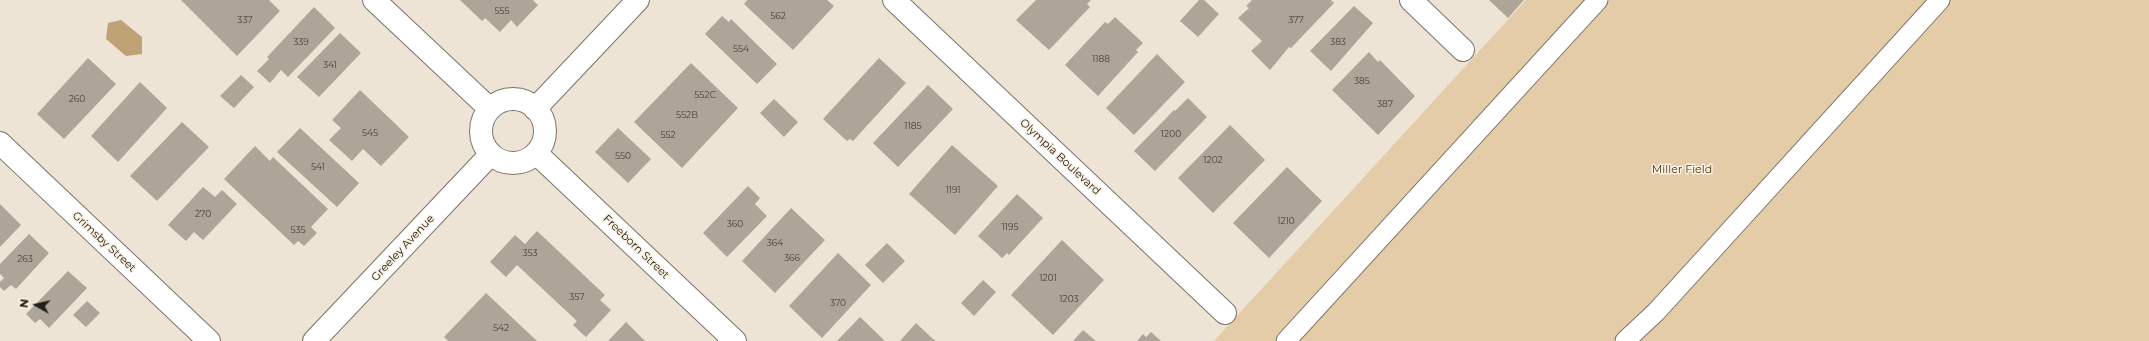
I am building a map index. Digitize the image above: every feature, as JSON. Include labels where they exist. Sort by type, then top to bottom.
[{"type":"street","points":[[374,0],[490,109]]},
{"type":"street","points":[[535,109],[638,0]]},
{"type":"street","name":"Olympia Boulevard","points":[[894,0],[1225,313]]},
{"type":"street","points":[[1411,0],[1463,50]]},
{"type":"street","points":[[520,100],[535,109],[543,122],[545,134],[536,153],[519,163],[509,163],[499,160],[491,154],[482,137],[484,117],[490,109],[499,102],[520,100]]},
{"type":"street","name":"Grimsby Street","points":[[0,143],[209,341]]},
{"type":"street","name":"Freeborn Street","points":[[536,153],[735,341]]},
{"type":"street","name":"Greeley Avenue","points":[[314,341],[491,154]]},
{"type":"lane","points":[[1286,341],[1598,0]]},
{"type":"lane","points":[[1625,341],[1656,312],[1940,0]]},
{"type":"green space","name":"Miller Field","points":[[1526,0],[2149,0],[2149,341],[1214,341]]},
{"type":"shaded area","points":[[121,20],[142,37],[142,54],[126,56],[106,39],[108,23]]},
{"type":"building","points":[[181,0],[269,0],[280,11],[237,56]]},
{"type":"building","points":[[460,0],[533,0],[538,5],[517,27],[511,20],[500,32],[485,18],[482,21]]},
{"type":"building","points":[[747,0],[827,0],[834,6],[793,50],[744,4]]},
{"type":"building","points":[[1036,0],[1091,0],[1087,4],[1090,7],[1049,50],[1016,20]]},
{"type":"building","points":[[1199,0],[1204,0],[1219,14],[1198,37],[1180,21]]},
{"type":"building","points":[[1252,0],[1331,0],[1334,3],[1291,48],[1289,47],[1270,70],[1251,51],[1262,41],[1238,18],[1249,8],[1246,6]]},
{"type":"building","points":[[1489,0],[1524,0],[1508,18]]},
{"type":"building","points":[[1354,6],[1373,23],[1331,71],[1310,51]]},
{"type":"building","points":[[314,7],[335,28],[288,77],[281,70],[270,83],[257,71],[269,59],[267,57]]},
{"type":"building","points":[[722,16],[729,22],[731,19],[777,64],[757,84],[705,34]]},
{"type":"building","points":[[1115,17],[1143,43],[1136,50],[1138,52],[1098,96],[1065,65],[1105,22],[1108,24]]},
{"type":"building","points":[[340,33],[361,53],[319,97],[297,77]]},
{"type":"building","points":[[1369,52],[1378,62],[1380,60],[1415,96],[1378,135],[1332,90]]},
{"type":"building","points":[[1157,54],[1185,82],[1134,135],[1106,108]]},
{"type":"building","points":[[88,58],[116,84],[64,139],[37,114]]},
{"type":"building","points":[[879,58],[906,83],[853,141],[850,139],[847,141],[823,119]]},
{"type":"building","points":[[691,63],[738,108],[682,168],[634,122]]},
{"type":"building","points":[[241,75],[254,87],[234,108],[220,96]]},
{"type":"building","points":[[140,82],[167,108],[118,162],[91,136]]},
{"type":"building","points":[[928,85],[953,109],[898,167],[873,143]]},
{"type":"building","points":[[360,90],[409,137],[381,166],[363,149],[352,161],[329,140],[341,128],[332,120]]},
{"type":"building","points":[[1188,98],[1207,117],[1155,171],[1134,151],[1174,110],[1175,111]]},
{"type":"building","points":[[774,99],[798,122],[784,137],[760,113]]},
{"type":"building","points":[[182,122],[209,147],[157,201],[130,176]]},
{"type":"building","points":[[1230,125],[1265,160],[1213,213],[1178,178]]},
{"type":"building","points":[[300,128],[359,183],[337,207],[277,152]]},
{"type":"building","points":[[618,128],[651,159],[628,183],[595,152]]},
{"type":"building","points":[[952,145],[998,186],[955,235],[909,194]]},
{"type":"building","points":[[255,146],[270,161],[273,157],[328,209],[311,227],[317,233],[304,246],[298,241],[294,245],[224,179]]},
{"type":"building","points":[[1287,167],[1322,201],[1269,258],[1233,223]]},
{"type":"building","points":[[748,186],[760,198],[755,204],[767,216],[727,257],[703,233]]},
{"type":"building","points":[[203,187],[215,197],[222,190],[237,204],[203,240],[194,232],[186,241],[168,225]]},
{"type":"building","points":[[1017,194],[1043,218],[1009,255],[1007,253],[1002,258],[978,236]]},
{"type":"building","points":[[0,204],[21,225],[0,247]]},
{"type":"building","points":[[791,208],[825,240],[775,293],[742,261]]},
{"type":"building","points":[[537,231],[605,295],[600,300],[611,310],[586,337],[573,325],[577,321],[517,265],[506,277],[490,262],[515,235],[525,244]]},
{"type":"building","points":[[29,234],[49,253],[16,289],[11,285],[4,291],[0,287],[0,282],[4,278],[0,274],[0,264]]},
{"type":"building","points":[[1062,240],[1104,280],[1053,335],[1011,295]]},
{"type":"building","points":[[887,243],[905,261],[883,283],[865,265]]},
{"type":"building","points":[[838,253],[871,285],[822,338],[789,306]]},
{"type":"building","points":[[68,271],[87,288],[49,328],[40,319],[35,323],[26,314]]},
{"type":"building","points":[[983,280],[996,292],[974,316],[961,303]]},
{"type":"building","points":[[486,293],[537,341],[448,341],[444,337]]},
{"type":"building","points":[[87,301],[100,313],[86,327],[73,315]]},
{"type":"building","points":[[860,317],[884,340],[837,341]]},
{"type":"building","points":[[626,322],[645,341],[608,341]]},
{"type":"building","points":[[916,323],[933,339],[936,341],[900,341]]},
{"type":"building","points":[[1083,330],[1096,341],[1073,341]]},
{"type":"building","points":[[1151,332],[1161,341],[1137,341],[1143,334],[1146,337]]}]
